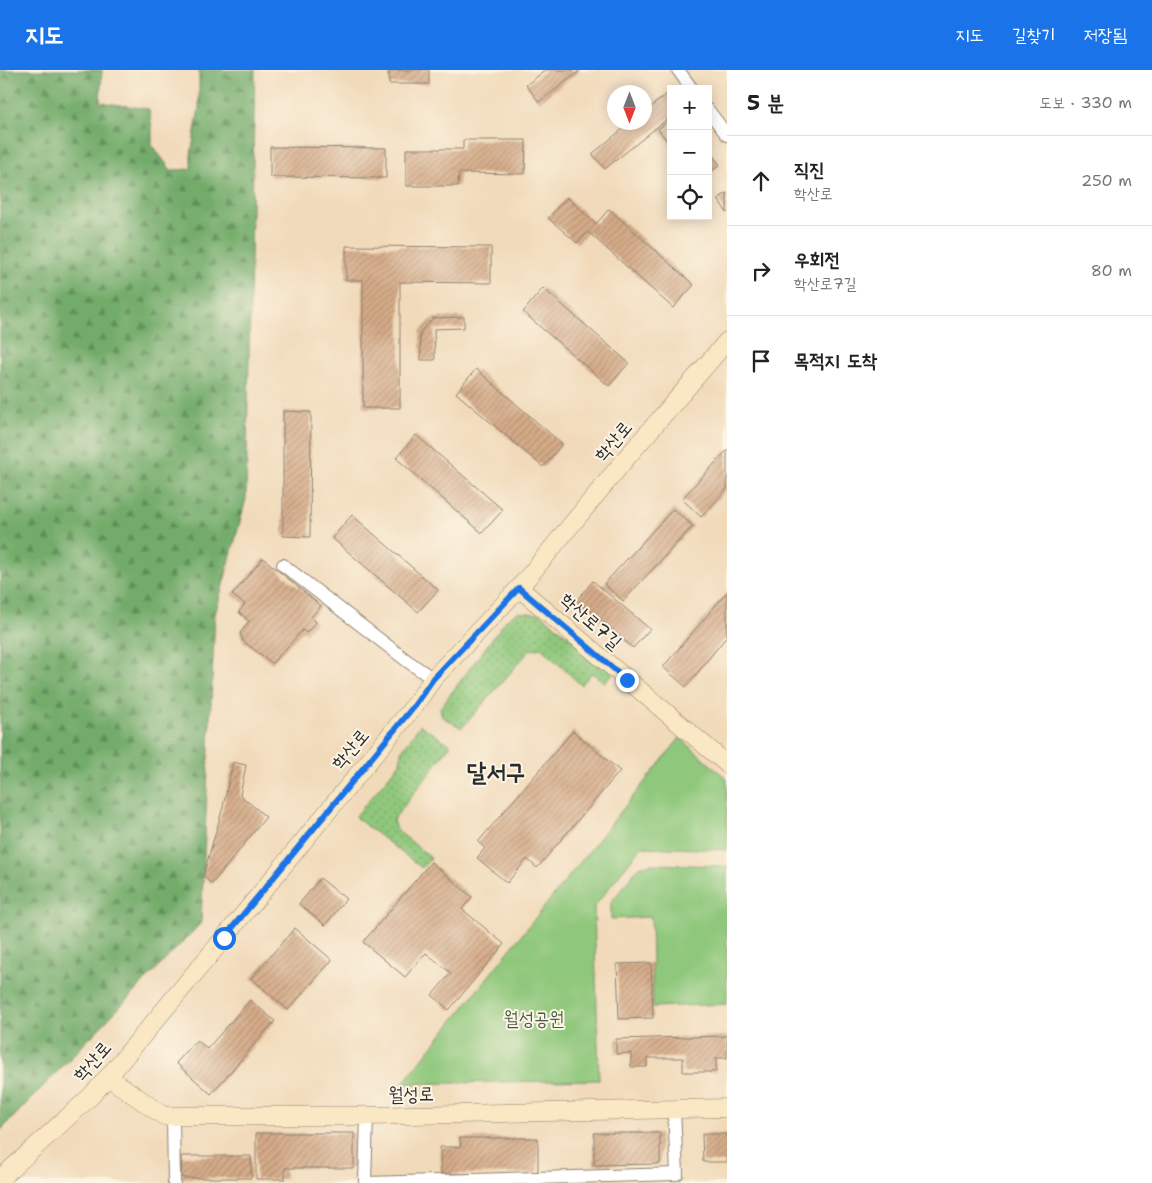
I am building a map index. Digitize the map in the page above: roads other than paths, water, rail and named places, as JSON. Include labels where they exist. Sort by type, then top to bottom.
[{"type":"main road","name":"학산로","points":[[0,1179],[91,1096],[108,1077],[414,706],[433,679],[519,588],[628,456],[727,341]]},
{"type":"main road","name":"학산로7길","points":[[519,588],[727,764]]},
{"type":"main road","name":"월성로","points":[[108,1077],[164,1116],[367,1116],[727,1108]]},
{"type":"street","points":[[678,70],[689,85]]},
{"type":"street","points":[[712,115],[727,135]]},
{"type":"street","points":[[283,565],[433,679]]},
{"type":"street","points":[[367,1116],[366,1183],[676,1174],[674,1109]]},
{"type":"street","points":[[173,1116],[174,1183]]},
{"type":"district","name":"달서구","points":[[496,772]]},
{"type":"park label","name":"월성공원","points":[[534,1018]]}]
